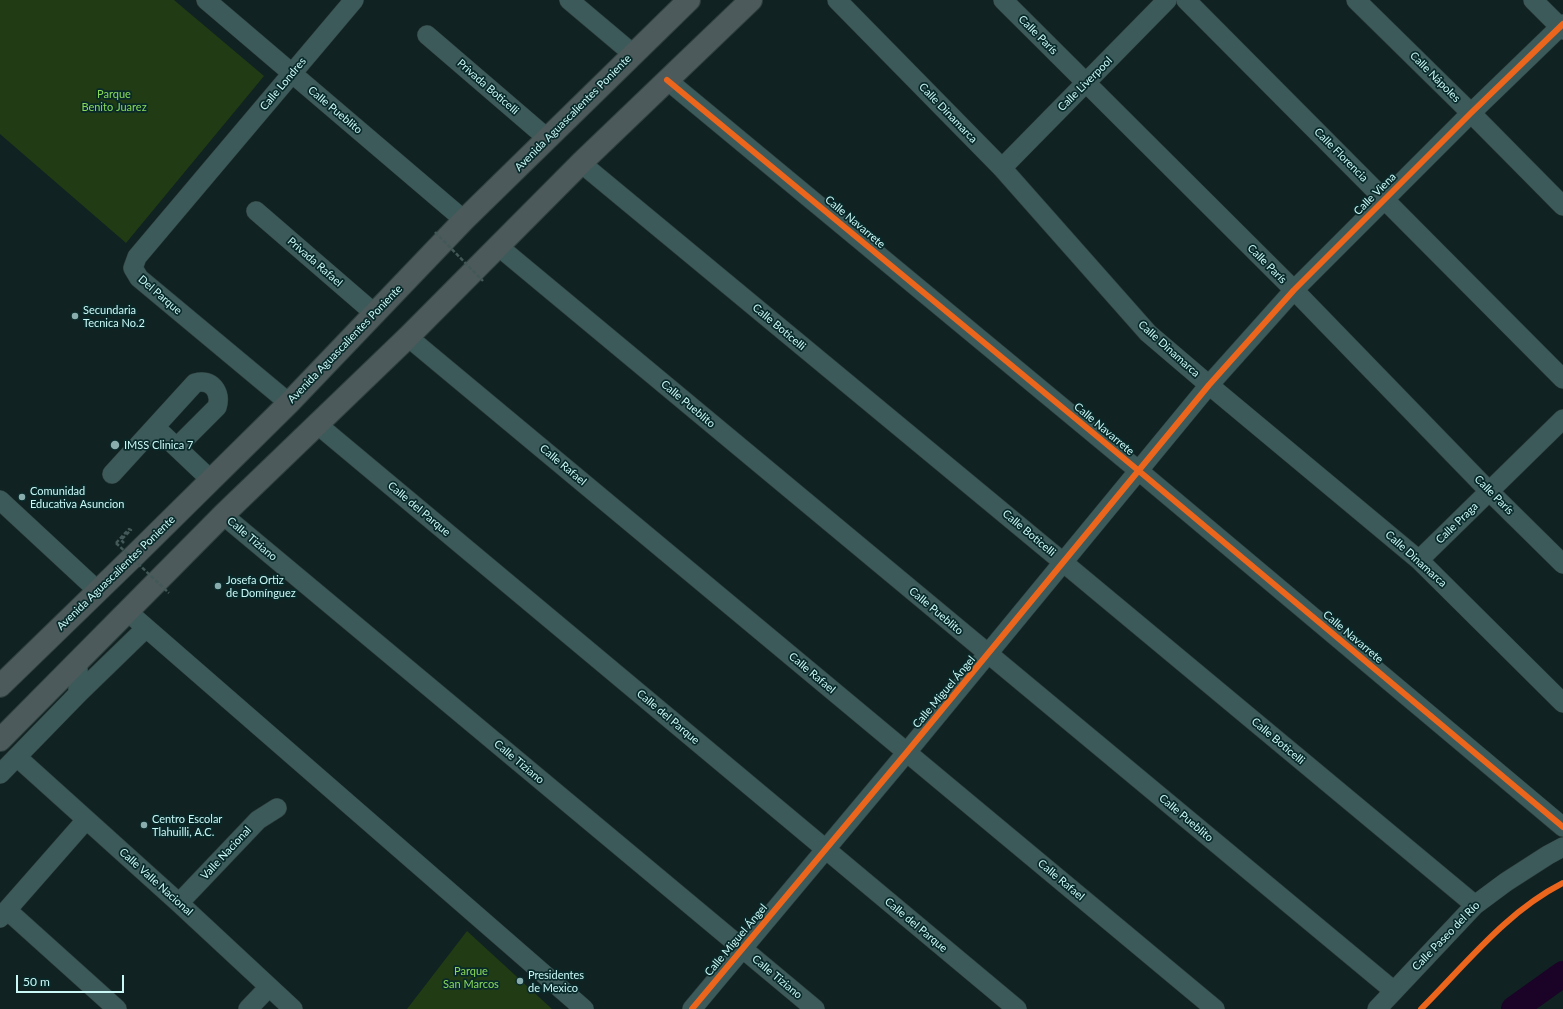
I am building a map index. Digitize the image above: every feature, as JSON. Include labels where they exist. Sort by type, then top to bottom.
[{"type":"main road","name":"Avenida Aguascalientes Poniente","points":[[0,686],[211,480],[288,403],[464,220],[689,0]]},
{"type":"main road","points":[[0,740],[223,515],[318,425],[667,80],[751,0]]},
{"type":"street","name":"Calle Pueblito","points":[[206,0],[464,220]]},
{"type":"street","name":"Calle Londres","points":[[212,167],[293,74],[354,0]]},
{"type":"street","points":[[569,0],[633,54]]},
{"type":"street","name":"Calle Dinamarca","points":[[837,0],[1002,168],[1148,333],[1419,560],[1563,704]]},
{"type":"street","name":"Calle París","points":[[1003,0],[1294,290],[1489,491],[1563,564]]},
{"type":"street","name":"Calle Liverpool","points":[[1002,168],[1167,0]]},
{"type":"street","name":"Calle Florencia","points":[[1186,0],[1563,379]]},
{"type":"street","name":"Calle Nápoles","points":[[1356,0],[1563,206]]},
{"type":"street","points":[[1533,0],[1562,27]]},
{"type":"street","name":"Calle Viena","points":[[1209,385],[1294,290],[1471,113],[1562,27]]},
{"type":"street","name":"Privada Boticelli","points":[[427,35],[548,139]]},
{"type":"street","name":"Calle Navarrete","points":[[667,80],[1139,470],[1563,827]]},
{"type":"street","name":"Calle Boticelli","points":[[582,164],[1475,905]]},
{"type":"street","name":"Del Parque","points":[[212,167],[137,257],[133,268],[139,278],[288,403]]},
{"type":"street","name":"Privada Rafael","points":[[256,211],[374,313]]},
{"type":"street","name":"Calle Pueblito","points":[[498,246],[1394,991]]},
{"type":"street","name":"Calle Rafael","points":[[408,337],[1215,1009]]},
{"type":"street","points":[[112,474],[195,383],[202,381],[210,384],[217,392],[219,399],[217,407],[177,447]]},
{"type":"street","name":"Calle Miguel Ángel","points":[[692,1009],[1064,563],[1209,385]]},
{"type":"street","name":"Calle Praga","points":[[1419,560],[1563,419]]},
{"type":"street","name":"Calle del Parque","points":[[318,425],[1018,1009]]},
{"type":"street","points":[[155,426],[211,480]]},
{"type":"street","points":[[0,500],[98,591]]},
{"type":"street","name":"Calle Tiziano","points":[[223,515],[815,1009]]},
{"type":"street","points":[[128,612],[584,1009]]},
{"type":"street","points":[[0,774],[78,694],[146,628]]},
{"type":"street","points":[[78,662],[78,694]]},
{"type":"street","name":"Calle Valle Nacional","points":[[17,757],[179,903],[293,1009]]},
{"type":"street","name":"Valle Nacional","points":[[179,903],[258,820],[277,808]]},
{"type":"street","points":[[86,820],[4,914],[116,1009]]},
{"type":"street","name":"Calle Paseo del Río","points":[[1377,1009],[1475,905],[1506,882],[1548,855],[1563,848]]},
{"type":"street","points":[[248,1009],[269,987]]},
{"type":"path","points":[[435,232],[483,281]]},
{"type":"path","points":[[122,540],[131,530],[129,529],[116,543],[169,593]]},
{"type":"green space","name":"Parque Benito Juarez","points":[[0,0],[174,0],[264,76],[126,243],[0,134]]},
{"type":"green space","name":"Parque San Marcos","points":[[467,931],[552,1009],[407,1009]]},
{"type":"waterway","points":[[1514,1009],[1563,974]]},
{"type":"cycle path","points":[[692,1009],[907,752],[1209,385],[1294,290],[1471,113],[1563,24]]},
{"type":"cycle path","points":[[667,80],[1139,471],[1563,827]]},
{"type":"cycle path","points":[[1421,1009],[1505,924],[1542,895],[1563,883]]},
{"type":"place","name":"Secundaria Tecnica No.2","points":[[75,316]]},
{"type":"place","name":"IMSS Clinica 7","points":[[115,445]]},
{"type":"place","name":"Comunidad Educativa Asuncion","points":[[22,497]]},
{"type":"place","name":"Josefa Ortiz de Domínguez","points":[[218,586]]},
{"type":"place","name":"Centro Escolar Tlahuilli, A.C.","points":[[144,825]]},
{"type":"place","name":"Presidentes de Mexico","points":[[520,981]]}]
